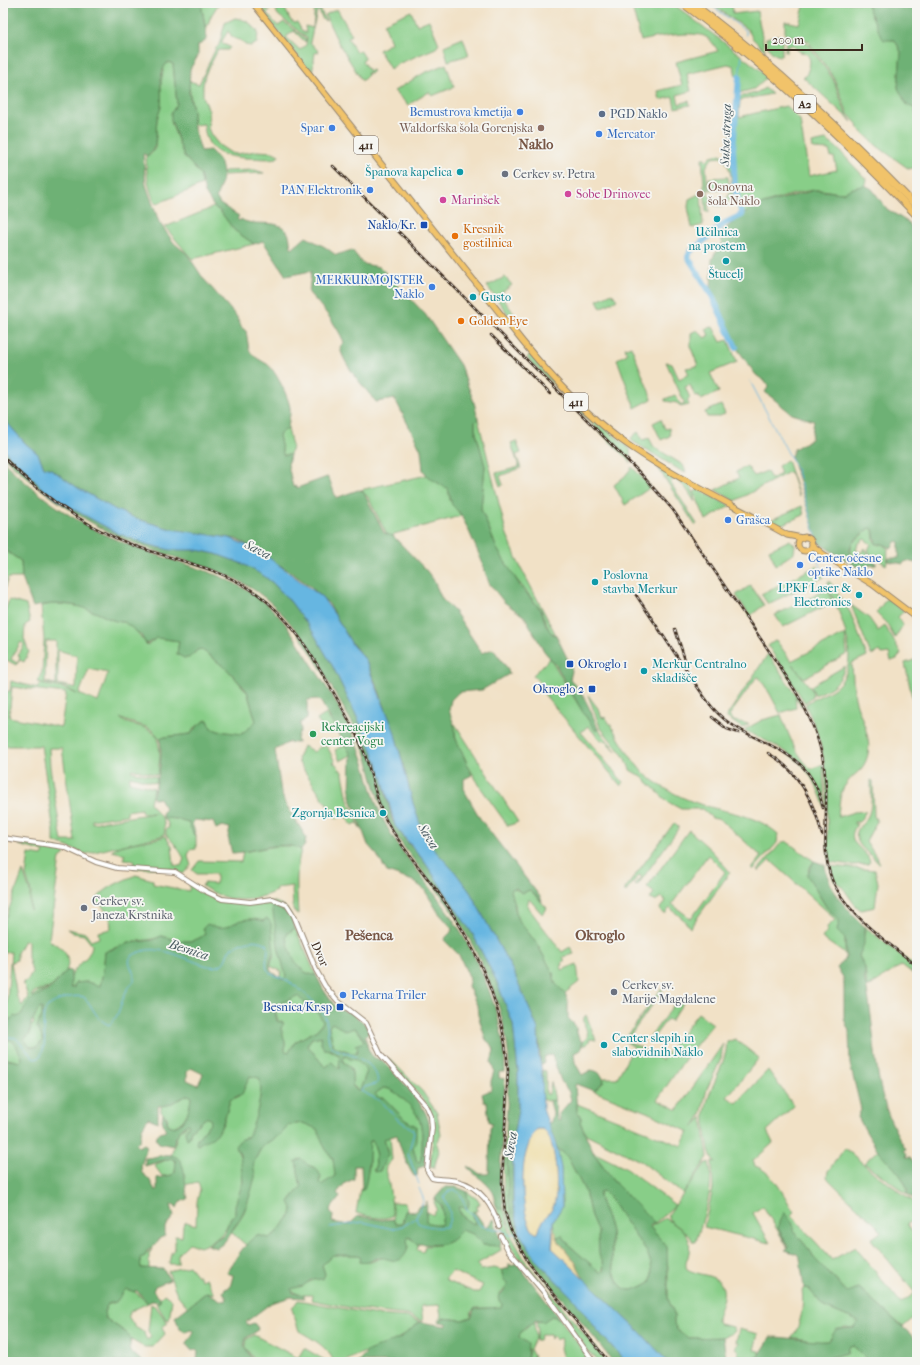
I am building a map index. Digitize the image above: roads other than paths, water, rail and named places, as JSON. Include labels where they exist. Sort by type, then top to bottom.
[{"type":"highway","name":"A2","points":[[682,3],[738,46],[841,137],[917,216]]},
{"type":"highway","name":"A2","points":[[692,3],[741,41],[813,103],[844,132],[917,207]]},
{"type":"main road","name":"411","points":[[253,3],[306,72],[544,367],[583,408],[620,439],[657,464],[787,534],[802,538],[809,538],[811,547],[872,584],[917,618]]},
{"type":"main road","name":"411","points":[[787,534],[803,550],[811,547]]},
{"type":"main road","points":[[798,545],[802,538]]},
{"type":"street","name":"Dvor","points":[[3,838],[64,847],[96,862],[117,868],[175,872],[222,899],[244,902],[272,899],[287,905],[294,916],[316,970],[325,986],[338,1001],[366,1023],[381,1055],[427,1107],[432,1123],[428,1161],[429,1174],[432,1178],[456,1181],[476,1189],[491,1206],[499,1227]]},
{"type":"street","points":[[501,1236],[508,1250],[543,1291],[594,1362]]},
{"type":"water","points":[[3,418],[25,443],[38,454],[44,467],[51,469],[78,488],[116,510],[137,519],[171,529],[230,538],[261,552],[322,597],[335,615],[353,646],[365,659],[394,730],[413,803],[423,833],[429,844],[455,872],[470,892],[514,973],[538,1029],[539,1056],[542,1071],[543,1109],[557,1148],[561,1168],[562,1207],[553,1221],[552,1248],[640,1332],[668,1362],[626,1362],[598,1331],[573,1298],[537,1261],[520,1234],[513,1203],[513,1136],[518,1111],[518,1071],[513,1024],[497,982],[472,933],[424,861],[395,826],[381,773],[368,740],[332,665],[313,632],[290,601],[264,576],[243,564],[216,554],[197,550],[170,550],[146,544],[117,533],[62,503],[42,488],[9,456],[3,447]],"holes":[[[537,1129],[543,1129],[548,1135],[554,1154],[556,1165],[556,1198],[553,1207],[540,1226],[537,1234],[532,1229],[525,1211],[523,1175],[525,1157],[531,1139]]]},
{"type":"waterway","points":[[708,3],[746,31],[746,35]]},
{"type":"waterway","points":[[739,77],[742,56]]},
{"type":"waterway","name":"Suha struga","points":[[736,347],[711,294],[688,257],[690,252],[725,223],[742,215],[735,188],[733,149],[739,77]]},
{"type":"waterway","points":[[750,381],[796,468],[818,543]]},
{"type":"waterway","points":[[818,555],[818,562],[826,576]]},
{"type":"waterway","name":"Besnica","points":[[3,1036],[16,1038],[34,1059],[39,1058],[45,1041],[45,1010],[60,1000],[78,996],[84,997],[100,1019],[109,1025],[113,1022],[118,1014],[127,990],[134,981],[134,974],[129,962],[135,954],[147,950],[159,950],[172,953],[206,966],[215,967],[224,962],[231,948],[249,941],[262,942],[267,944],[268,947],[266,960],[267,969],[274,975],[288,981],[297,988],[312,1000],[323,1013],[332,1048],[354,1056],[368,1064],[373,1069],[378,1083],[362,1088],[361,1091],[382,1102],[396,1118],[412,1129],[414,1133],[408,1154],[419,1184]]},
{"type":"waterway","name":"Besnica","points":[[419,1188],[424,1200],[416,1218],[418,1223],[432,1227],[447,1227],[450,1215],[444,1197],[447,1192],[456,1191],[459,1192],[469,1212],[474,1215],[481,1226],[504,1231],[509,1235],[520,1232]]},
{"type":"waterway","points":[[330,1227],[363,1222],[393,1229],[405,1225],[416,1218]]},
{"type":"railway","points":[[333,166],[642,475],[673,510],[786,676],[802,702],[814,728],[819,742],[825,771],[826,851],[831,876],[836,888],[853,911],[873,931],[917,966]]},
{"type":"railway","points":[[491,335],[550,394]]},
{"type":"railway","points":[[3,457],[48,497],[81,520],[135,546],[197,565],[242,584],[256,593],[279,613],[299,636],[357,735],[367,760],[379,804],[386,820],[404,848],[438,892],[464,933],[475,954],[494,999],[501,1022],[508,1070],[502,1182],[505,1212],[510,1228],[528,1262],[609,1362]]},
{"type":"railway","points":[[634,592],[701,693],[716,712],[728,722],[786,754],[798,763],[809,774],[817,789],[823,808]]},
{"type":"railway","points":[[675,629],[687,666]]},
{"type":"railway","points":[[712,717],[727,729],[739,733]]},
{"type":"railway","points":[[768,753],[779,760],[797,778],[804,788],[815,810],[822,835]]},
{"type":"place","name":"Bemustrova kmetija","points":[[520,112]]},
{"type":"place","name":"PGD Naklo","points":[[602,114]]},
{"type":"place","name":"Spar","points":[[332,128]]},
{"type":"place","name":"Waldorfska šola Gorenjska","points":[[541,128]]},
{"type":"place","name":"Mercator","points":[[599,134]]},
{"type":"place","name":"Španova kapelica","points":[[460,172]]},
{"type":"place","name":"Cerkev sv. Petra","points":[[505,174]]},
{"type":"place","name":"PAN Elektronik","points":[[370,190]]},
{"type":"place","name":"Sobe Drinovec","points":[[568,194]]},
{"type":"place","name":"Osnovna šola Naklo","points":[[700,194]]},
{"type":"place","name":"Marinšek","points":[[443,200]]},
{"type":"place","name":"Učilnica na prostem","points":[[717,219]]},
{"type":"place","name":"Naklo/Kr.","points":[[424,225]]},
{"type":"place","name":"Kresnik gostilnica","points":[[455,236]]},
{"type":"place","name":"Štucelj","points":[[726,261]]},
{"type":"place","name":"MERKURMOJSTER Naklo","points":[[432,287]]},
{"type":"place","name":"Gusto","points":[[473,297]]},
{"type":"place","name":"Golden Eye","points":[[461,321]]},
{"type":"place","name":"Grašca","points":[[728,520]]},
{"type":"place","name":"Center očesne optike Naklo","points":[[800,565]]},
{"type":"place","name":"Poslovna stavba Merkur","points":[[595,582]]},
{"type":"place","name":"LPKF Laser & Electronics","points":[[859,595]]},
{"type":"place","name":"Okroglo 1","points":[[570,664]]},
{"type":"place","name":"Merkur Centralno skladišče","points":[[644,671]]},
{"type":"place","name":"Okroglo 2","points":[[592,689]]},
{"type":"place","name":"Rekreacijski center Vogu","points":[[313,734]]},
{"type":"place","name":"Zgornja Besnica","points":[[383,813]]},
{"type":"place","name":"Cerkev sv. Janeza Krstnika","points":[[84,908]]},
{"type":"place","name":"Cerkev sv. Marije Magdalene","points":[[614,992]]},
{"type":"place","name":"Pekarna Triler","points":[[343,995]]},
{"type":"place","name":"Besnica/Kr.sp","points":[[340,1007]]},
{"type":"place","name":"Center slepih in slabovidnih Naklo","points":[[604,1045]]},
{"type":"district","name":"Naklo","points":[[536,144]]},
{"type":"district","name":"Pešenca","points":[[369,935]]},
{"type":"district","name":"Okroglo","points":[[600,935]]},
{"type":"water label","name":"Sava","points":[[258,549]]},
{"type":"water label","name":"Sava","points":[[429,836]]},
{"type":"water label","name":"Sava","points":[[510,1145]]}]
